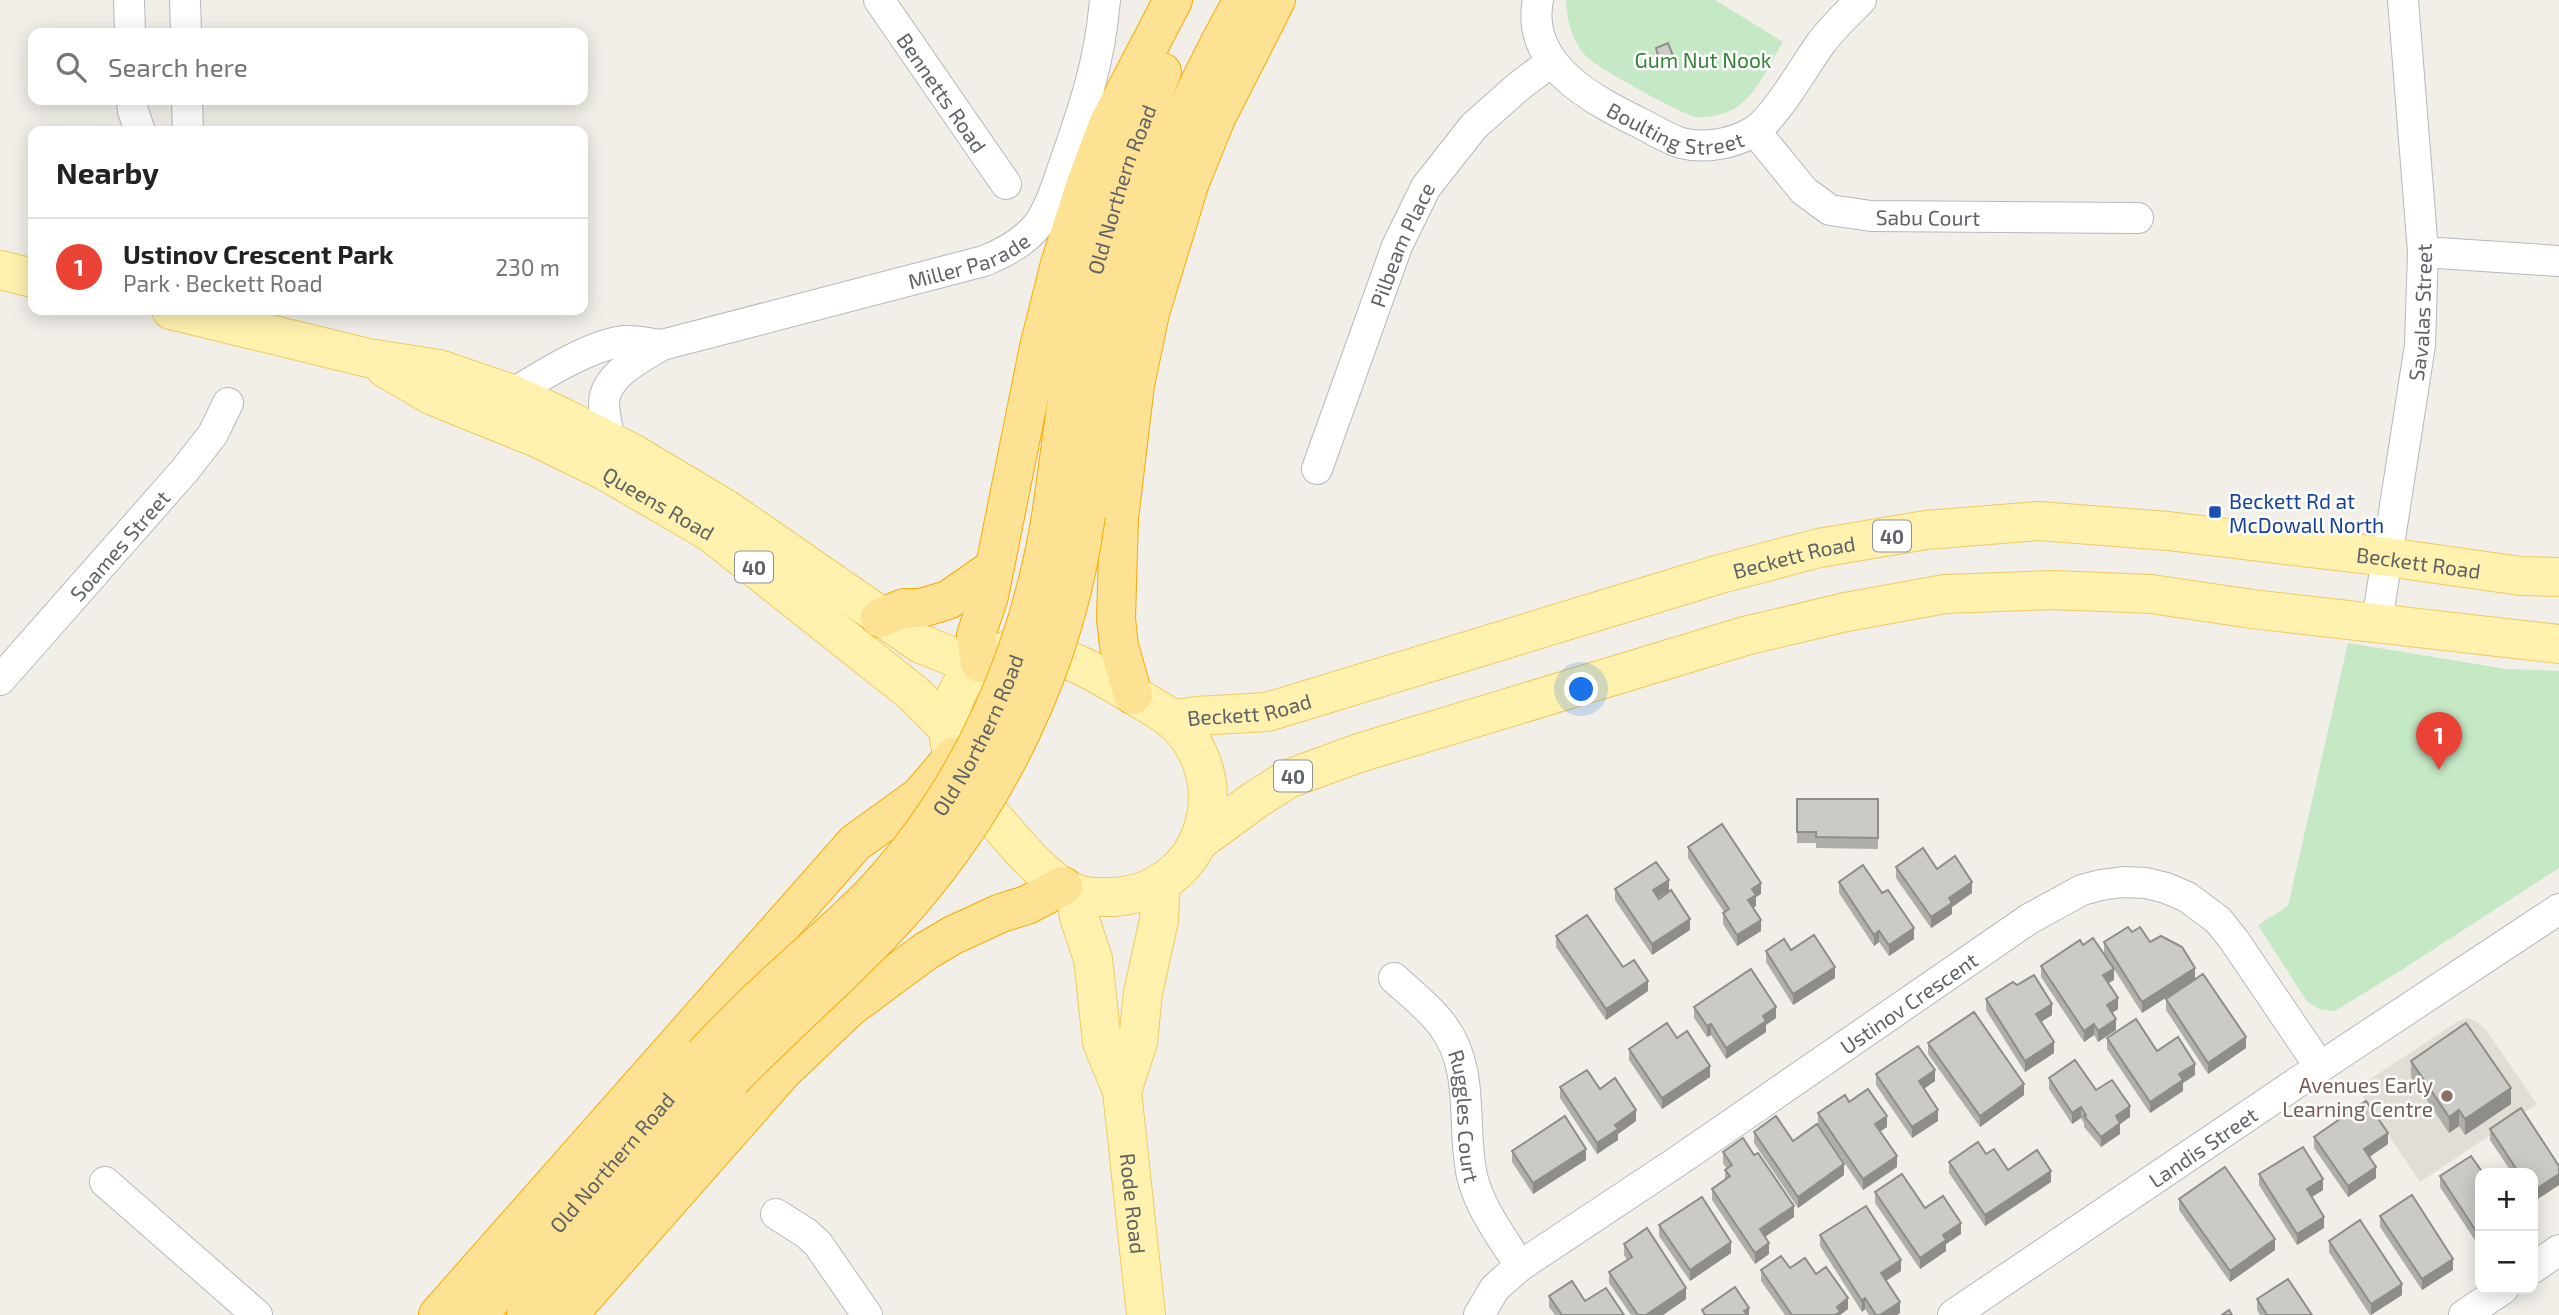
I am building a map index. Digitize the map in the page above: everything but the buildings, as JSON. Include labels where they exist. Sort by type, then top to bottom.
[{"type":"highway","points":[[977,665],[976,635],[994,569],[1039,347],[1060,264],[1108,125],[1173,0]]},
{"type":"highway","name":"Old Northern Road","points":[[1069,513],[1067,391],[1085,301],[1125,164],[1141,120],[1194,0]]},
{"type":"highway","name":"Old Northern Road","points":[[526,1315],[718,1067],[742,1015],[876,890],[937,811],[969,758],[1015,659],[1029,620],[1043,565],[1069,513],[1136,248],[1160,176],[1186,111],[1243,0]]},
{"type":"highway","points":[[1133,695],[1119,646],[1116,619],[1119,518],[1140,361],[1150,313],[1190,182],[1216,118],[1276,0]]},
{"type":"highway","points":[[880,618],[904,608],[921,608],[948,600],[994,569]]},
{"type":"highway","points":[[438,1315],[855,843],[919,796],[951,743]]},
{"type":"highway","points":[[568,1315],[783,1072],[849,1008],[926,951],[953,935],[992,917],[1070,890]]},
{"type":"highway","name":"Old Northern Road","points":[[478,1315],[718,1067]]},
{"type":"main road","points":[[0,270],[28,277]]},
{"type":"main road","name":"Queens Road","points":[[192,315],[369,358],[439,369],[512,394],[676,478],[726,509],[921,644],[977,665]]},
{"type":"main road","name":"Queens Road","points":[[369,358],[433,396],[537,438],[605,471],[710,532],[913,694],[951,743]]},
{"type":"main road","name":"Beckett Road","points":[[1173,719],[1267,712],[1720,574],[1819,548],[1926,530],[2039,521],[2168,531],[2521,576],[2559,577]]},
{"type":"main road","name":"40","points":[[951,743],[963,778],[996,822],[1028,855],[1070,890],[1097,898],[1129,896],[1161,882],[1181,865],[1199,841],[1288,779],[1320,765],[1745,636],[1846,612],[1945,594],[2053,590],[2151,594],[2252,609],[2559,644]]},
{"type":"main road","name":"40","points":[[977,665],[998,652],[1016,648],[1046,651],[1133,695],[1173,719],[1195,750],[1208,784],[1209,802],[1199,841]]},
{"type":"main road","points":[[951,743],[952,703],[957,691],[977,665]]},
{"type":"main road","name":"Rode Road","points":[[1122,1091],[1138,1042],[1143,993],[1159,920],[1161,882]]},
{"type":"main road","name":"Rode Road","points":[[1070,890],[1093,959],[1102,1042],[1122,1091],[1146,1315]]},
{"type":"street","points":[[129,0],[130,28]]},
{"type":"street","points":[[185,0],[186,28]]},
{"type":"street","name":"Bennetts Road","points":[[879,0],[1006,184]]},
{"type":"street","name":"Miller Parade","points":[[610,442],[604,404],[606,393],[622,371],[662,345],[984,261],[1019,243],[1036,228],[1052,198],[1093,78],[1099,53],[1105,0]]},
{"type":"street","name":"Boulting Street","points":[[1538,0],[1538,40],[1551,62],[1578,88],[1629,118],[1681,143],[1717,146],[1755,131],[1779,104],[1822,41],[1861,0]]},
{"type":"street","name":"Savalas Street","points":[[2377,622],[2420,345],[2423,252],[2403,0]]},
{"type":"street","name":"Pilbeam Place","points":[[1317,469],[1397,246],[1426,187],[1474,127],[1518,87],[1551,62]]},
{"type":"street","points":[[132,105],[137,126]]},
{"type":"street","points":[[187,105],[188,126]]},
{"type":"street","name":"Sabu Court","points":[[1755,131],[1793,180],[1830,210],[1871,216],[2138,218]]},
{"type":"street","points":[[2423,252],[2559,261]]},
{"type":"street","name":"Miller Parade","points":[[512,394],[545,374],[595,350],[624,341],[662,345]]},
{"type":"street","name":"Soames Street","points":[[0,680],[185,470],[213,434],[228,403]]},
{"type":"street","name":"Ustinov Crescent","points":[[1479,1315],[1496,1288],[1520,1266],[1678,1161],[2029,919],[2082,890],[2123,882],[2147,883],[2166,888],[2204,908],[2234,940],[2320,1067]]},
{"type":"street","name":"Landis Street","points":[[1953,1315],[2559,909]]},
{"type":"street","name":"Ruggles Court","points":[[1394,978],[1432,1013],[1459,1053],[1465,1085],[1470,1160],[1478,1195],[1520,1266]]},
{"type":"street","points":[[105,1182],[257,1315]]},
{"type":"street","points":[[776,1214],[818,1244],[867,1315]]},
{"type":"street","points":[[2538,1265],[2559,1250]]},
{"type":"street","points":[[2464,1315],[2496,1294]]},
{"type":"shaded area","name":"Avenues Early Learning Centre","points":[[2467,1018],[2476,1021],[2486,1030],[2537,1104],[2420,1182],[2357,1088],[2458,1021]]},
{"type":"green space","name":"Gum Nut Nook","points":[[1566,0],[1715,0],[1783,42],[1762,79],[1741,104],[1719,115],[1696,117],[1641,90],[1588,58],[1571,31]]},
{"type":"green space","points":[[2348,643],[2506,669],[2559,671],[2559,868],[2335,1011],[2319,1009],[2306,1000],[2258,925],[2288,906]]},
{"type":"place","name":"Beckett Rd at McDowall North","points":[[2215,512]]},
{"type":"place","name":"Ustinov Crescent Park","points":[[2439,770]]},
{"type":"place","name":"Avenues Early Learning Centre","points":[[2447,1096]]}]
